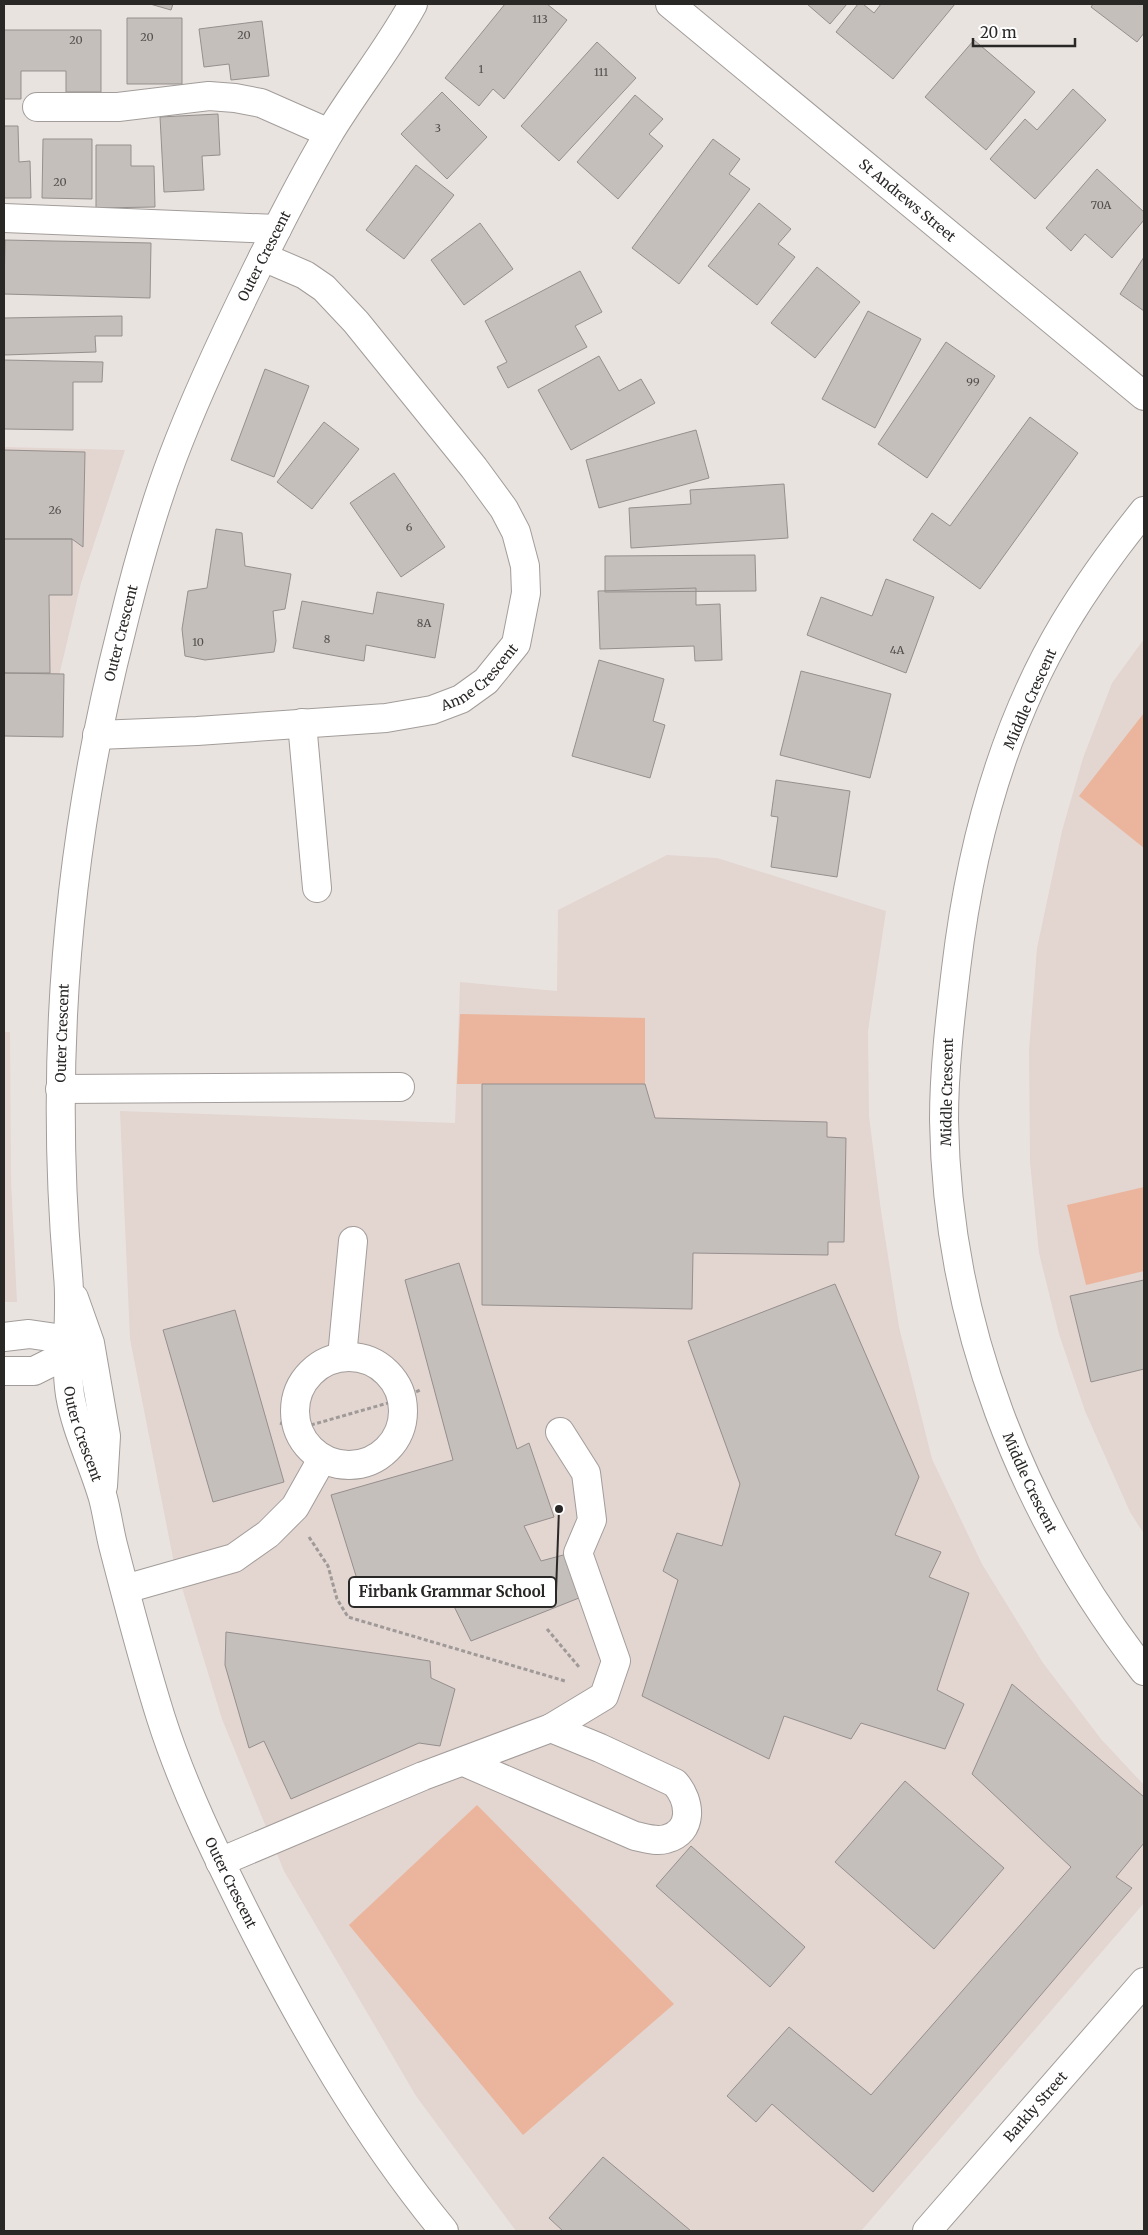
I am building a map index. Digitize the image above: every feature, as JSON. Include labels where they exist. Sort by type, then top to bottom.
[{"type":"street","name":"Outer Crescent","points":[[413,4],[392,41],[330,133],[277,229],[210,365],[170,463],[138,564],[107,685],[75,865],[65,959],[60,1089],[62,1193],[73,1346],[106,1436],[103,1495],[125,1589],[161,1718],[187,1789],[220,1862],[288,1997],[353,2106],[415,2196],[444,2231]]},
{"type":"street","name":"Outer Crescent","points":[[392,41],[427,4]]},
{"type":"street","name":"St Andrews Street","points":[[670,4],[1144,396]]},
{"type":"street","points":[[37,107],[118,107],[210,96],[234,98],[261,103],[330,133]]},
{"type":"street","points":[[4,218],[277,229]]},
{"type":"street","name":"Anne Crescent","points":[[98,735],[386,718],[432,710],[461,699],[486,681],[516,644],[526,593],[525,566],[516,532],[504,509],[474,468],[356,322],[324,288],[316,281],[263,257]]},
{"type":"street","name":"Middle Crescent","points":[[1144,511],[1095,575],[1063,626],[1027,697],[996,777],[973,863],[961,928],[950,1021],[944,1118],[948,1193],[958,1270],[979,1354],[1004,1429],[1039,1507],[1072,1567],[1109,1625],[1144,1671]]},
{"type":"street","points":[[302,723],[316,888]]},
{"type":"street","points":[[60,1089],[400,1087]]},
{"type":"street","points":[[342,1357],[353,1241]]},
{"type":"street","points":[[4,1336],[29,1334],[73,1346]]},
{"type":"street","points":[[4,1371],[34,1371],[73,1346]]},
{"type":"street","points":[[342,1357],[359,1358],[373,1362],[386,1372],[396,1384],[411,1394],[398,1434],[388,1450],[374,1460],[357,1466],[338,1465],[322,1459],[289,1426],[294,1413],[296,1397],[302,1382],[313,1370],[327,1361],[342,1357]]},
{"type":"street","points":[[220,1862],[423,1776],[551,1728],[604,1696],[616,1660],[578,1553],[592,1520],[586,1473],[560,1432]]},
{"type":"street","points":[[125,1589],[234,1558],[268,1534],[295,1507],[322,1459]]},
{"type":"street","points":[[464,1762],[635,1836],[664,1840],[675,1836],[683,1829],[687,1820],[688,1806],[684,1793],[676,1783],[551,1728]]},
{"type":"street","name":"Barkly Street","points":[[927,2231],[1144,1982]]},
{"type":"path","points":[[289,1426],[411,1394]]},
{"type":"path","points":[[295,1507],[313,1544],[328,1566],[337,1599],[348,1617],[548,1675],[604,1696]]},
{"type":"path","points":[[547,1629],[604,1696]]},
{"type":"shaded area","points":[[4,447],[125,450],[81,583],[46,731],[4,732]]},
{"type":"shaded area","points":[[1144,639],[1144,1534],[1130,1512],[1085,1411],[1059,1334],[1039,1253],[1030,1162],[1029,1050],[1037,948],[1062,831],[1083,758],[1112,683]]},
{"type":"shaded area","points":[[1144,713],[1144,848],[1079,796]]},
{"type":"shaded area","points":[[667,855],[717,858],[886,911],[868,1031],[869,1116],[899,1327],[932,1459],[982,1564],[1043,1663],[1101,1739],[1144,1785],[1144,1903],[861,2231],[516,2231],[416,2096],[284,1871],[222,1719],[173,1558],[130,1339],[120,1111],[455,1123],[460,982],[557,991],[558,910]]},
{"type":"shaded area","points":[[460,1014],[645,1018],[645,1084],[457,1084]]},
{"type":"shaded area","points":[[4,1032],[10,1032],[11,1181],[17,1302],[4,1302]]},
{"type":"shaded area","points":[[1144,1187],[1144,1271],[1086,1285],[1067,1205]]},
{"type":"shaded area","points":[[477,1805],[674,2004],[523,2135],[349,1925]]},
{"type":"building","points":[[150,4],[173,4],[171,10]]},
{"type":"building","points":[[505,4],[547,4],[567,20],[504,99],[493,89],[479,106],[445,78]]},
{"type":"building","points":[[807,4],[847,4],[830,24]]},
{"type":"building","points":[[858,4],[863,4],[874,13],[881,4],[955,4],[893,79],[836,32]]},
{"type":"building","points":[[1093,4],[1144,4],[1144,33],[1137,42],[1091,7]]},
{"type":"building","points":[[127,18],[182,18],[182,84],[127,84]]},
{"type":"building","points":[[262,21],[269,76],[231,80],[229,64],[204,67],[199,29]]},
{"type":"building","points":[[4,30],[101,30],[101,92],[66,92],[66,71],[21,71],[21,99],[4,99]]},
{"type":"building","points":[[974,40],[1035,92],[986,150],[925,97]]},
{"type":"building","points":[[597,42],[636,78],[559,161],[521,126]]},
{"type":"building","points":[[1073,89],[1106,120],[1035,199],[990,159],[1025,119],[1037,130]]},
{"type":"building","points":[[442,92],[487,137],[447,179],[401,134]]},
{"type":"building","points":[[635,95],[663,119],[649,134],[663,146],[618,199],[577,162]]},
{"type":"building","points":[[218,114],[220,155],[202,156],[204,190],[164,192],[160,117]]},
{"type":"building","points":[[4,126],[18,126],[19,162],[30,161],[31,198],[4,198]]},
{"type":"building","points":[[43,139],[92,139],[92,199],[42,198]]},
{"type":"building","points":[[713,139],[740,159],[729,174],[750,189],[679,284],[632,248]]},
{"type":"building","points":[[96,145],[131,145],[131,166],[154,166],[155,207],[96,208]]},
{"type":"building","points":[[416,165],[454,195],[404,259],[366,230]]},
{"type":"building","points":[[1097,169],[1144,212],[1144,220],[1112,258],[1085,234],[1071,251],[1046,228]]},
{"type":"building","points":[[759,203],[791,229],[778,244],[795,257],[757,305],[708,266]]},
{"type":"building","points":[[480,223],[513,269],[464,305],[431,260]]},
{"type":"building","points":[[5,240],[151,243],[150,298],[4,294]]},
{"type":"building","points":[[1144,257],[1144,311],[1120,294]]},
{"type":"building","points":[[817,267],[860,302],[815,358],[771,323]]},
{"type":"building","points":[[580,271],[602,312],[575,326],[587,347],[508,388],[497,367],[507,362],[485,321]]},
{"type":"building","points":[[868,311],[921,339],[875,428],[822,399]]},
{"type":"building","points":[[122,316],[122,336],[95,336],[96,352],[4,355],[4,318]]},
{"type":"building","points":[[946,342],[995,376],[927,478],[878,444]]},
{"type":"building","points":[[599,356],[619,391],[641,379],[655,403],[571,450],[538,390]]},
{"type":"building","points":[[4,360],[103,362],[102,382],[73,382],[73,430],[4,429]]},
{"type":"building","points":[[265,369],[309,386],[274,477],[231,460]]},
{"type":"building","points":[[1030,417],[1078,453],[980,589],[913,540],[932,513],[950,526]]},
{"type":"building","points":[[324,422],[359,449],[312,509],[277,482]]},
{"type":"building","points":[[696,430],[709,478],[599,508],[586,460]]},
{"type":"building","points":[[4,450],[85,452],[83,547],[72,539],[4,539]]},
{"type":"building","points":[[394,473],[445,547],[401,577],[350,503]]},
{"type":"building","points":[[784,484],[788,538],[631,548],[629,508],[691,504],[690,490]]},
{"type":"building","points":[[216,529],[242,533],[245,566],[291,574],[285,609],[273,611],[276,641],[274,652],[205,660],[185,656],[182,629],[188,591],[207,588]]},
{"type":"building","points":[[4,539],[72,539],[72,595],[49,595],[50,673],[4,673]]},
{"type":"building","points":[[755,555],[756,591],[605,592],[605,556]]},
{"type":"building","points":[[886,579],[934,597],[906,673],[807,635],[821,597],[872,616]]},
{"type":"building","points":[[696,588],[696,605],[720,604],[722,660],[695,661],[694,646],[600,649],[598,591]]},
{"type":"building","points":[[377,592],[444,604],[435,658],[366,645],[364,661],[293,648],[302,601],[373,614]]},
{"type":"building","points":[[599,660],[664,679],[653,721],[665,725],[650,778],[572,756]]},
{"type":"building","points":[[801,671],[891,694],[870,778],[780,755]]},
{"type":"building","points":[[4,673],[64,674],[63,737],[4,736]]},
{"type":"building","points":[[776,780],[850,791],[837,877],[771,867],[778,817],[771,816]]},
{"type":"building","points":[[482,1084],[645,1084],[655,1118],[827,1122],[827,1137],[846,1138],[844,1242],[828,1242],[828,1255],[693,1253],[692,1309],[482,1305]]},
{"type":"building","points":[[459,1263],[517,1449],[529,1443],[554,1517],[524,1526],[541,1561],[567,1554],[584,1596],[471,1641],[447,1592],[410,1601],[361,1592],[331,1495],[453,1460],[405,1280]]},
{"type":"building","points":[[1144,1280],[1144,1369],[1091,1382],[1070,1296]]},
{"type":"building","points":[[835,1284],[919,1477],[895,1535],[941,1552],[929,1577],[969,1593],[937,1690],[964,1704],[945,1749],[861,1723],[851,1739],[784,1716],[769,1759],[642,1696],[678,1580],[663,1571],[677,1533],[722,1546],[740,1484],[688,1341]]},
{"type":"building","points":[[235,1310],[284,1482],[213,1502],[163,1330]]},
{"type":"building","points":[[226,1632],[430,1661],[431,1678],[455,1689],[440,1746],[419,1743],[291,1799],[264,1741],[249,1748],[225,1665]]},
{"type":"building","points":[[1012,1684],[1144,1797],[1144,1843],[1116,1877],[1132,1888],[873,2192],[772,2104],[756,2122],[727,2096],[789,2027],[871,2095],[1071,1867],[972,1774]]},
{"type":"building","points":[[905,1781],[1004,1868],[934,1949],[835,1862]]},
{"type":"building","points":[[691,1846],[805,1947],[770,1987],[656,1886]]},
{"type":"building","points":[[603,2157],[691,2231],[563,2231],[549,2218]]},
{"type":"place","name":"Firbank Grammar School","points":[[559,1509]]}]
